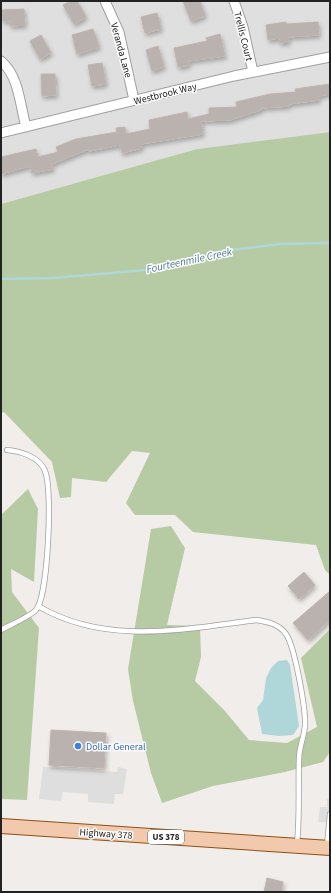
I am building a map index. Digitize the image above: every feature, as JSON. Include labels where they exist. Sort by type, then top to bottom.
[{"type":"main road","name":"Highway 378","points":[[1,826],[328,848]]},
{"type":"street","name":"Veranda Lane","points":[[105,1],[118,32],[134,100]]},
{"type":"street","name":"Trellis Court","points":[[234,1],[243,27],[253,72]]},
{"type":"street","name":"Westbrook Way","points":[[1,133],[253,72],[330,57]]},
{"type":"street","points":[[1,61],[10,68],[14,77],[26,127]]},
{"type":"lane","points":[[1,630],[36,610],[41,600],[48,539],[49,504],[45,470],[36,460],[20,451],[7,450]]},
{"type":"lane","points":[[38,606],[52,615],[82,626],[122,632],[179,630],[257,620],[269,622],[279,626],[286,634],[292,649],[298,674],[305,725],[299,756],[299,818],[296,845]]},
{"type":"lane","points":[[328,848],[330,814]]},
{"type":"shaded area","points":[[1,1],[330,1],[330,132],[197,149],[1,204]]},
{"type":"shaded area","points":[[43,767],[117,772],[118,767],[127,769],[123,794],[115,794],[114,804],[88,802],[88,794],[63,792],[61,801],[39,799]]},
{"type":"shaded area","points":[[327,799],[330,799],[330,822],[318,822],[320,807],[327,807]]},
{"type":"green space","points":[[330,132],[330,575],[325,570],[316,545],[193,532],[175,515],[135,515],[126,503],[150,453],[132,451],[106,482],[72,478],[71,497],[60,498],[52,462],[4,412],[1,413],[1,204],[197,149]]},
{"type":"green space","points":[[28,489],[38,509],[34,582],[11,569],[12,592],[39,628],[27,800],[1,799],[1,515]]},
{"type":"green space","points":[[171,526],[185,548],[167,625],[200,626],[201,657],[195,681],[225,711],[249,740],[287,743],[317,727],[301,658],[330,629],[330,752],[323,762],[285,772],[213,786],[162,803],[151,773],[133,701],[128,669],[151,529]]},
{"type":"water","points":[[287,660],[290,665],[299,726],[293,735],[279,736],[262,734],[257,708],[263,700],[266,678],[271,668],[278,661]]},
{"type":"building","points":[[71,1],[77,1],[86,17],[74,24],[63,5]]},
{"type":"building","points":[[183,1],[200,1],[205,16],[191,21]]},
{"type":"building","points":[[24,9],[25,25],[11,26],[10,21],[3,21],[2,10]]},
{"type":"building","points":[[157,13],[161,29],[145,33],[141,17]]},
{"type":"building","points":[[286,22],[286,24],[318,22],[319,35],[288,37],[289,42],[280,43],[279,38],[268,40],[266,25]]},
{"type":"building","points":[[93,29],[99,47],[77,54],[72,35]]},
{"type":"building","points":[[220,34],[225,56],[188,61],[189,65],[178,67],[174,48],[207,41],[206,38]]},
{"type":"building","points":[[41,35],[51,53],[40,59],[30,41]]},
{"type":"building","points":[[158,46],[164,67],[152,71],[146,50]]},
{"type":"building","points":[[102,63],[106,84],[92,86],[88,65]]},
{"type":"building","points":[[41,74],[55,74],[56,95],[42,96]]},
{"type":"building","points":[[330,84],[330,94],[318,96],[319,100],[289,104],[289,106],[261,108],[261,110],[230,120],[201,121],[203,134],[141,144],[142,148],[122,153],[120,145],[89,151],[89,149],[52,164],[53,169],[32,173],[30,166],[1,174],[1,157],[36,149],[38,157],[58,152],[56,147],[76,139],[117,132],[116,128],[125,127],[126,134],[150,129],[149,120],[187,112],[188,119],[209,114],[209,108],[237,107],[236,102],[270,94],[296,92],[295,89]]},
{"type":"building","points":[[304,572],[315,585],[299,599],[288,586]]},
{"type":"building","points":[[330,591],[330,620],[308,640],[293,623]]},
{"type":"building","points":[[51,730],[106,733],[104,768],[49,765]]},
{"type":"building","points":[[267,878],[283,882],[281,892],[264,892]]},
{"type":"waterway","name":"Fourteenmile Creek","points":[[1,279],[53,278],[157,269],[223,251],[280,244],[330,243]]},
{"type":"place","name":"Dollar General","points":[[78,746]]}]
